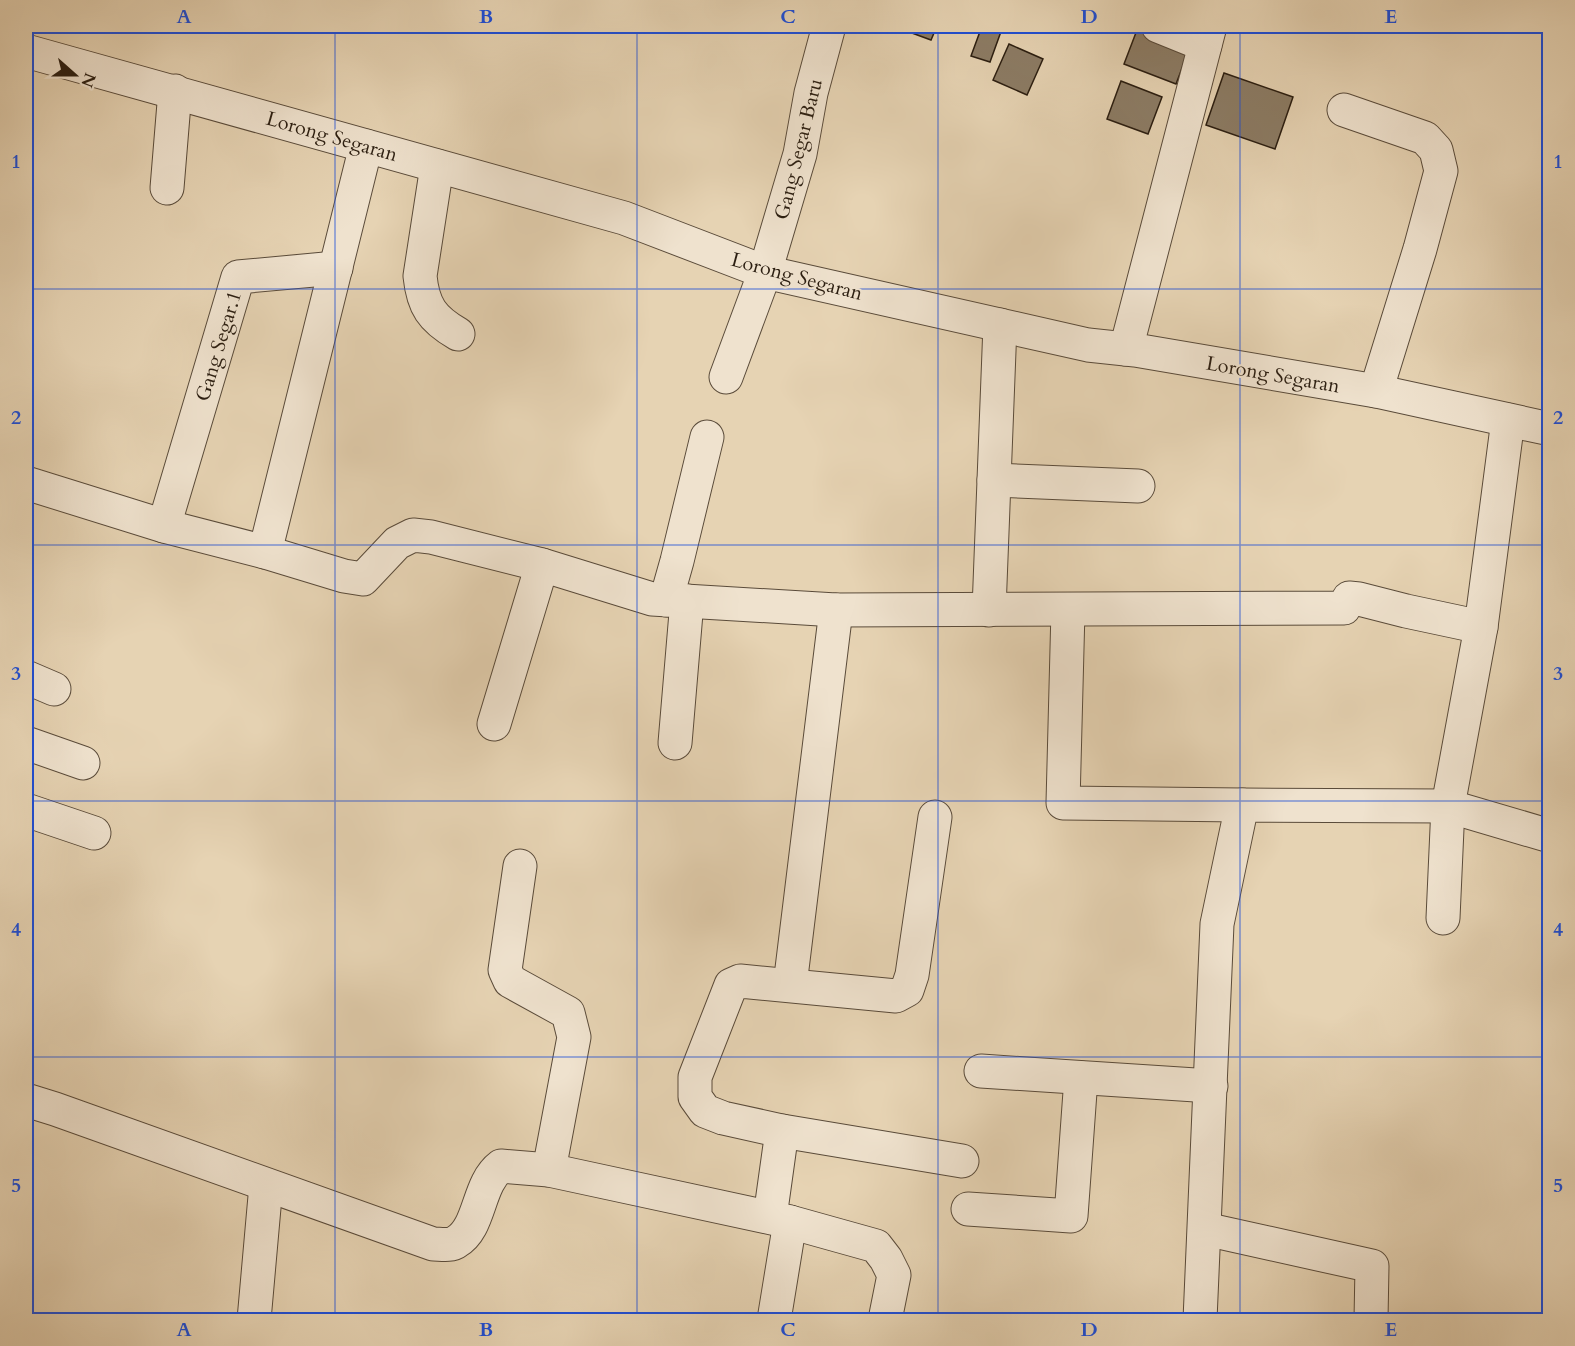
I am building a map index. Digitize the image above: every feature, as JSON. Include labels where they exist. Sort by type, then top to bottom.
[{"type":"street","name":"Gang Segar Baru","points":[[726,376],[765,272],[800,154],[811,93],[829,26]]},
{"type":"street","points":[[1126,349],[1208,35],[1158,26]]},
{"type":"street","name":"Lorong Segaran","points":[[26,51],[624,218],[765,272],[1088,345],[1126,349],[1376,391],[1550,429]]},
{"type":"street","points":[[167,188],[175,92]]},
{"type":"street","points":[[1344,110],[1425,138],[1436,150],[1441,171],[1420,249],[1376,391]]},
{"type":"street","points":[[265,552],[366,146]]},
{"type":"street","points":[[437,166],[420,276],[422,292],[428,308],[442,325],[458,334]]},
{"type":"street","name":"Gang Segar.1","points":[[165,526],[238,277],[336,268]]},
{"type":"street","points":[[989,610],[1000,326]]},
{"type":"street","points":[[1443,918],[1448,806],[1481,627],[1508,420]]},
{"type":"street","points":[[675,743],[677,561],[707,437]]},
{"type":"street","points":[[994,480],[1138,486]]},
{"type":"street","points":[[26,483],[165,526],[265,552],[344,576],[363,579],[397,543],[413,535],[431,537],[542,565],[652,599],[836,610],[1068,610],[1344,608],[1349,598],[1481,627]]},
{"type":"street","points":[[494,724],[542,565]]},
{"type":"street","points":[[790,985],[836,610]]},
{"type":"street","points":[[1068,610],[1063,804],[1448,806],[1550,836]]},
{"type":"street","points":[[26,743],[83,763]]},
{"type":"street","points":[[1200,1320],[1217,924],[1242,805]]},
{"type":"street","points":[[26,810],[94,833]]},
{"type":"street","points":[[935,817],[912,975],[907,990],[896,996],[740,981],[731,985],[695,1077],[695,1097],[705,1111],[723,1118],[782,1131],[962,1161]]},
{"type":"street","points":[[520,866],[505,970],[510,981],[568,1013],[574,1037],[549,1170]]},
{"type":"street","points":[[981,1071],[1211,1086]]},
{"type":"street","points":[[968,1209],[1071,1216],[1080,1078]]},
{"type":"street","points":[[26,1100],[433,1245],[455,1244],[468,1232],[491,1173],[501,1166],[549,1170],[780,1220],[876,1246],[894,1275],[885,1320]]},
{"type":"street","points":[[774,1320],[782,1131]]},
{"type":"street","points":[[254,1320],[266,1185]]},
{"type":"street","points":[[1205,1229],[1372,1266],[1371,1320]]},
{"type":"building","points":[[902,26],[937,26],[931,40],[901,29]]},
{"type":"building","points":[[982,26],[1003,26],[990,62],[971,56]]},
{"type":"building","points":[[1137,30],[1189,50],[1176,84],[1124,64]]},
{"type":"building","points":[[1009,44],[1043,59],[1027,95],[993,80]]},
{"type":"building","points":[[1224,73],[1293,97],[1275,149],[1206,125]]},
{"type":"building","points":[[1121,81],[1162,97],[1148,134],[1107,119]]}]
